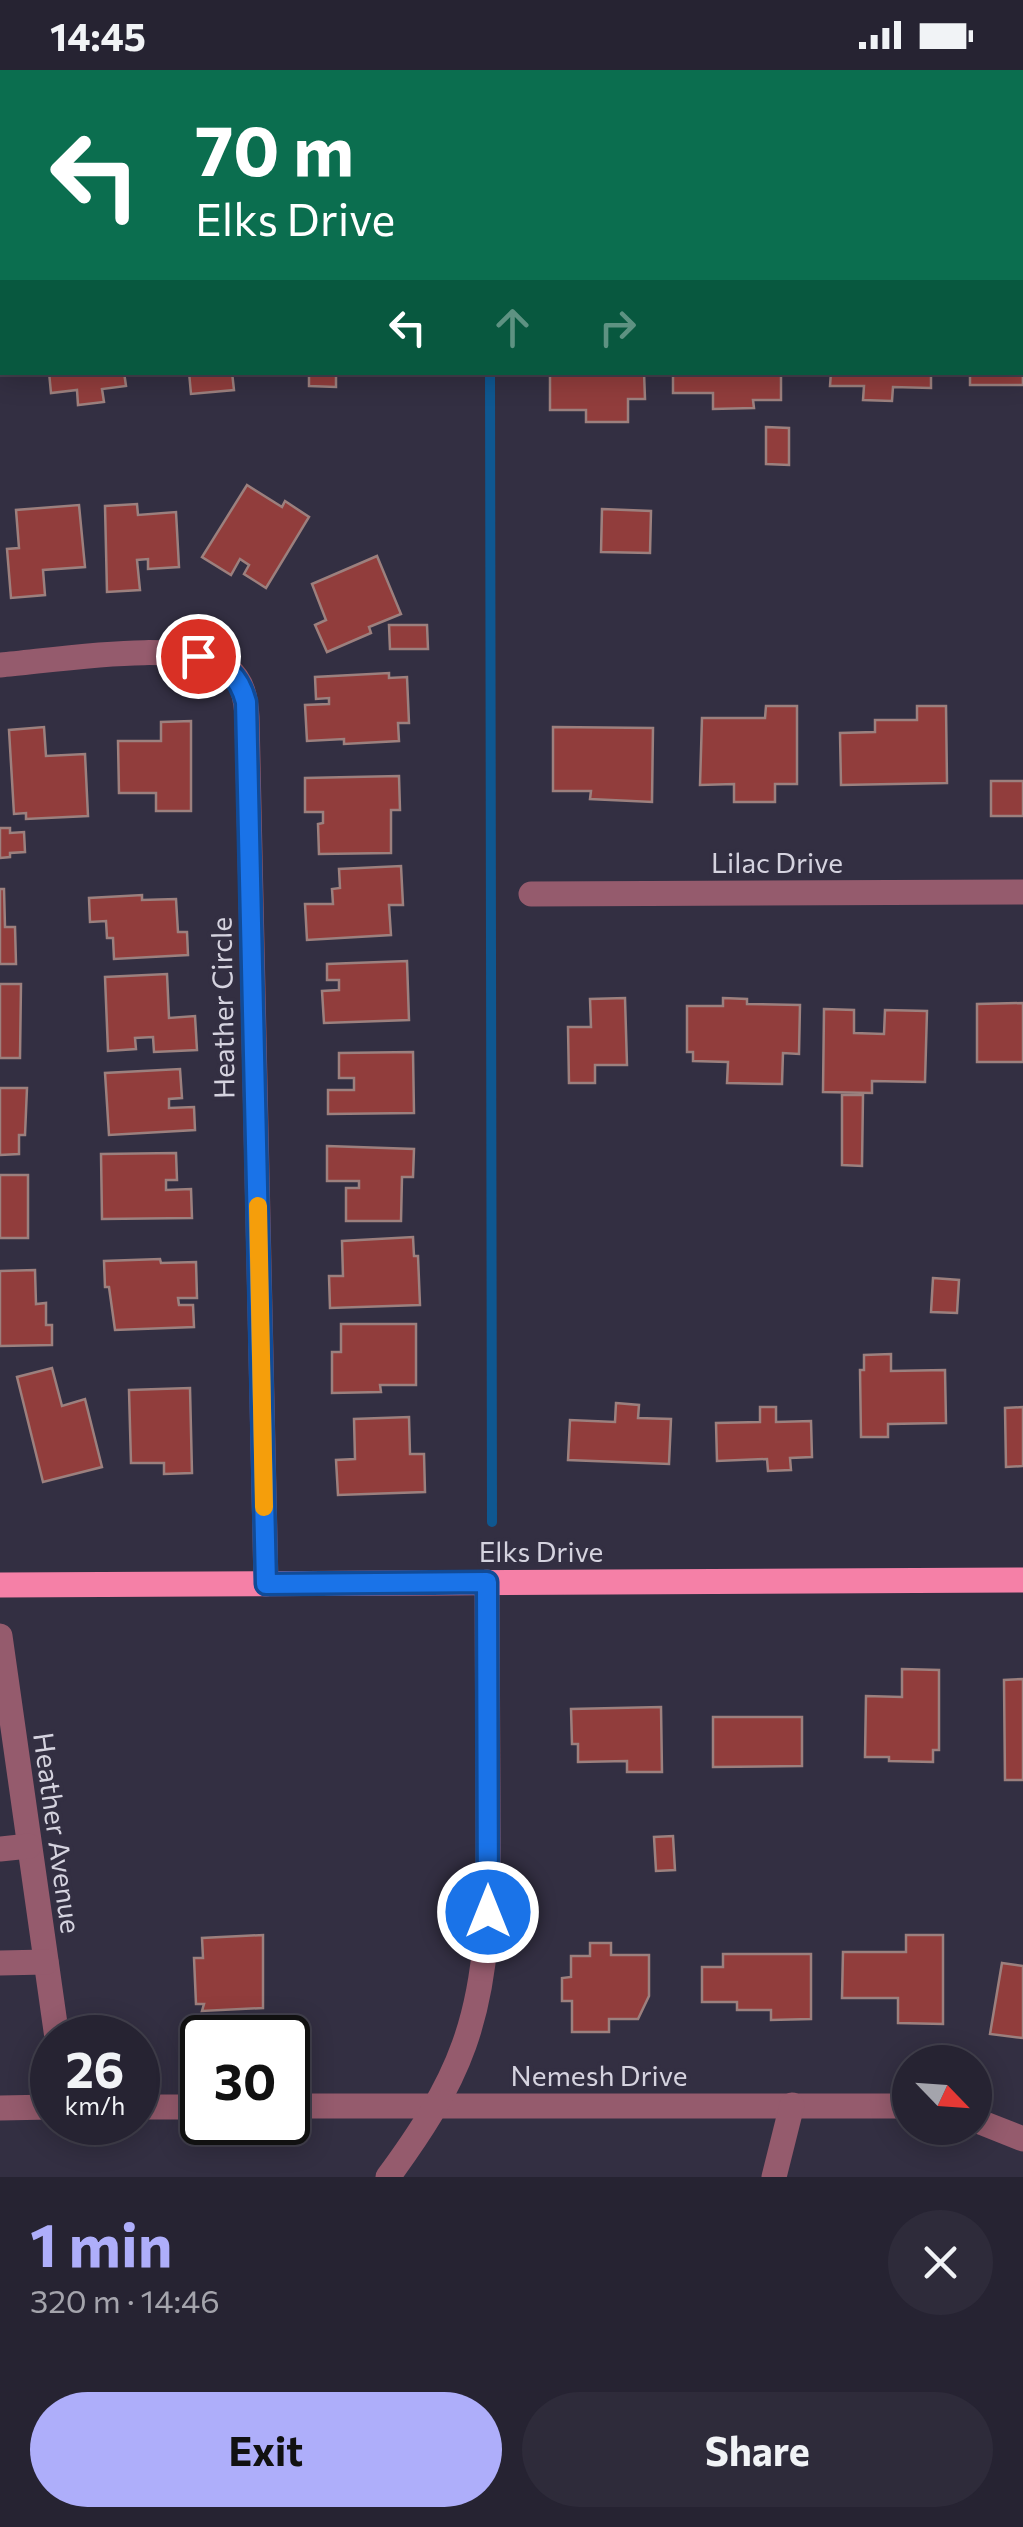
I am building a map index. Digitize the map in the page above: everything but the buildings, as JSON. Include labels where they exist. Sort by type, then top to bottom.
[{"type":"main road","name":"Elks Drive","points":[[0,1585],[1023,1580]]},
{"type":"street","name":"Heather Circle","points":[[0,665],[185,653],[225,666],[242,688],[247,717],[266,1584]]},
{"type":"street","name":"Lilac Drive","points":[[531,894],[1023,892]]},
{"type":"street","points":[[388,2177],[435,2106],[464,2046],[486,1944],[487,1582]]},
{"type":"street","name":"Heather Avenue","points":[[0,1636],[53,2015]]},
{"type":"street","points":[[0,1848],[29,1846]]},
{"type":"street","points":[[0,1963],[46,1962]]},
{"type":"street","points":[[774,2177],[792,2105]]},
{"type":"street","name":"Nemesh Drive","points":[[310,2106],[892,2106]]},
{"type":"street","points":[[0,2108],[30,2108]]},
{"type":"street","points":[[992,2127],[1023,2139]]},
{"type":"waterway","points":[[490,375],[492,1522]]},
{"type":"slow traffic","points":[[258,1206],[264,1507]]},
{"type":"route","points":[[198,656],[225,666],[236,676],[246,702],[266,1584],[487,1582],[488,1912]]}]
